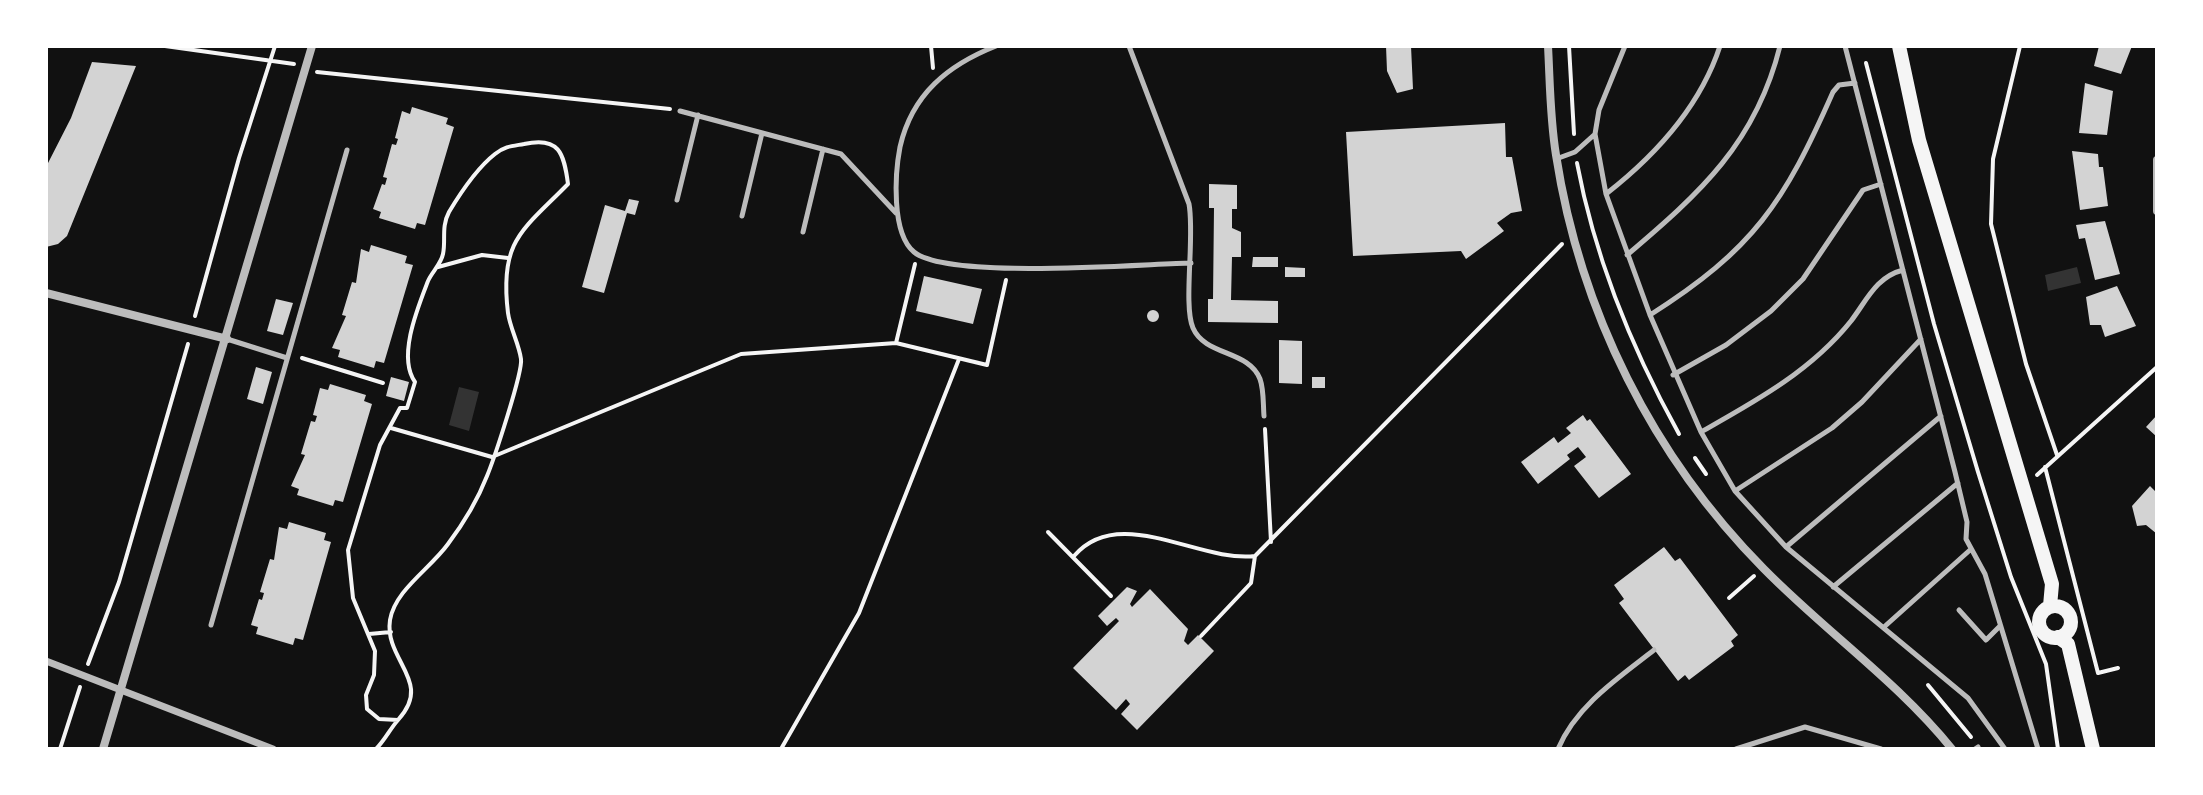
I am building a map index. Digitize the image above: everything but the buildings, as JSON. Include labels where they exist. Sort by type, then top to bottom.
[{"type":"main road","points":[[1899,46],[1919,140],[2052,584],[2050,606],[2041,613],[2039,623],[2043,633],[2068,644],[2093,749]]},
{"type":"main road","points":[[2050,606],[2065,609],[2070,618],[2067,632],[2058,637]]},
{"type":"street","points":[[103,749],[312,46]]},
{"type":"street","points":[[1548,46],[1556,159],[1573,238],[1623,371],[1682,474],[1763,568],[1806,610],[1870,662],[1952,749]]},
{"type":"street","points":[[2157,160],[2157,211]]},
{"type":"street","points":[[46,293],[227,339]]},
{"type":"street","points":[[46,661],[273,749]]},
{"type":"lane","points":[[996,46],[951,68],[934,82],[920,100],[902,138],[896,180],[897,214],[907,242],[917,254],[1008,270],[1191,263]]},
{"type":"lane","points":[[1129,46],[1189,204],[1191,325],[1204,342],[1252,368],[1260,379],[1264,416]]},
{"type":"lane","points":[[1625,46],[1599,110],[1595,134],[1606,194],[1673,375],[1701,432],[1735,491],[1786,547],[1968,698],[2005,749]]},
{"type":"lane","points":[[1606,194],[1669,136],[1705,82],[1720,46]]},
{"type":"lane","points":[[1627,255],[1702,189],[1726,163],[1764,98],[1780,46]]},
{"type":"lane","points":[[1845,46],[1958,483],[1970,550],[1985,574],[2038,749]]},
{"type":"lane","points":[[1650,315],[1735,254],[1774,207],[1795,174],[1833,92],[1839,85],[1855,83]]},
{"type":"lane","points":[[680,111],[841,154],[897,214]]},
{"type":"lane","points":[[677,200],[698,115]]},
{"type":"lane","points":[[742,216],[762,133]]},
{"type":"lane","points":[[1556,159],[1575,152],[1595,134]]},
{"type":"lane","points":[[803,232],[823,149]]},
{"type":"lane","points":[[211,625],[347,150]]},
{"type":"lane","points":[[1673,375],[1726,345],[1771,311],[1803,279],[1863,190],[1881,184]]},
{"type":"lane","points":[[1701,432],[1791,378],[1832,342],[1883,277],[1903,270]]},
{"type":"lane","points":[[227,339],[288,356]]},
{"type":"lane","points":[[1735,491],[1832,428],[1862,402],[1921,339]]},
{"type":"lane","points":[[1786,547],[1941,416]]},
{"type":"lane","points":[[1833,587],[1958,483]]},
{"type":"lane","points":[[1884,627],[1970,550]]},
{"type":"lane","points":[[1959,610],[1986,640],[2000,626]]},
{"type":"lane","points":[[1558,749],[1567,726],[1609,686],[1654,650]]},
{"type":"lane","points":[[1736,749],[1805,727],[1881,749]]},
{"type":"path","points":[[165,46],[291,62],[305,71],[680,111]]},
{"type":"path","points":[[60,749],[119,582],[275,46]]},
{"type":"path","points":[[931,46],[934,82]]},
{"type":"path","points":[[2020,46],[1993,159],[1991,224],[2026,364],[2057,455]]},
{"type":"path","points":[[1863,54],[1934,324],[1978,472],[2011,577],[2046,664],[2058,749]]},
{"type":"path","points":[[376,749],[407,713],[412,692],[411,678],[399,660],[391,632],[397,598],[449,543],[487,476],[522,360],[508,314],[508,258],[532,215],[568,184],[565,159],[560,150],[546,142],[536,140],[510,145],[480,169],[448,213],[442,235],[443,255],[435,268],[409,347],[409,373],[415,382],[407,408],[400,408],[380,445],[348,550],[353,598],[375,651],[374,675],[366,695],[367,709],[379,719],[398,720]]},
{"type":"path","points":[[1074,556],[1093,539],[1109,534],[1159,539],[1235,559],[1255,556],[1559,245],[1616,221]]},
{"type":"path","points":[[896,343],[917,254]]},
{"type":"path","points":[[435,268],[482,255],[508,258]]},
{"type":"path","points":[[391,428],[492,457],[741,354],[896,343],[987,365],[1008,270]]},
{"type":"path","points":[[288,356],[383,383]]},
{"type":"path","points":[[781,749],[859,613],[959,358]]},
{"type":"path","points":[[2033,479],[2157,367]]},
{"type":"path","points":[[1264,416],[1271,542]]},
{"type":"path","points":[[2045,467],[2098,673],[2118,668]]},
{"type":"path","points":[[1048,532],[1111,596]]},
{"type":"path","points":[[1201,636],[1251,583],[1255,556]]},
{"type":"path","points":[[369,634],[391,632]]},
{"type":"shaded area","points":[[2077,267],[2081,283],[2048,291],[2045,275]]},
{"type":"shaded area","points":[[459,387],[479,392],[469,431],[449,425]]}]
